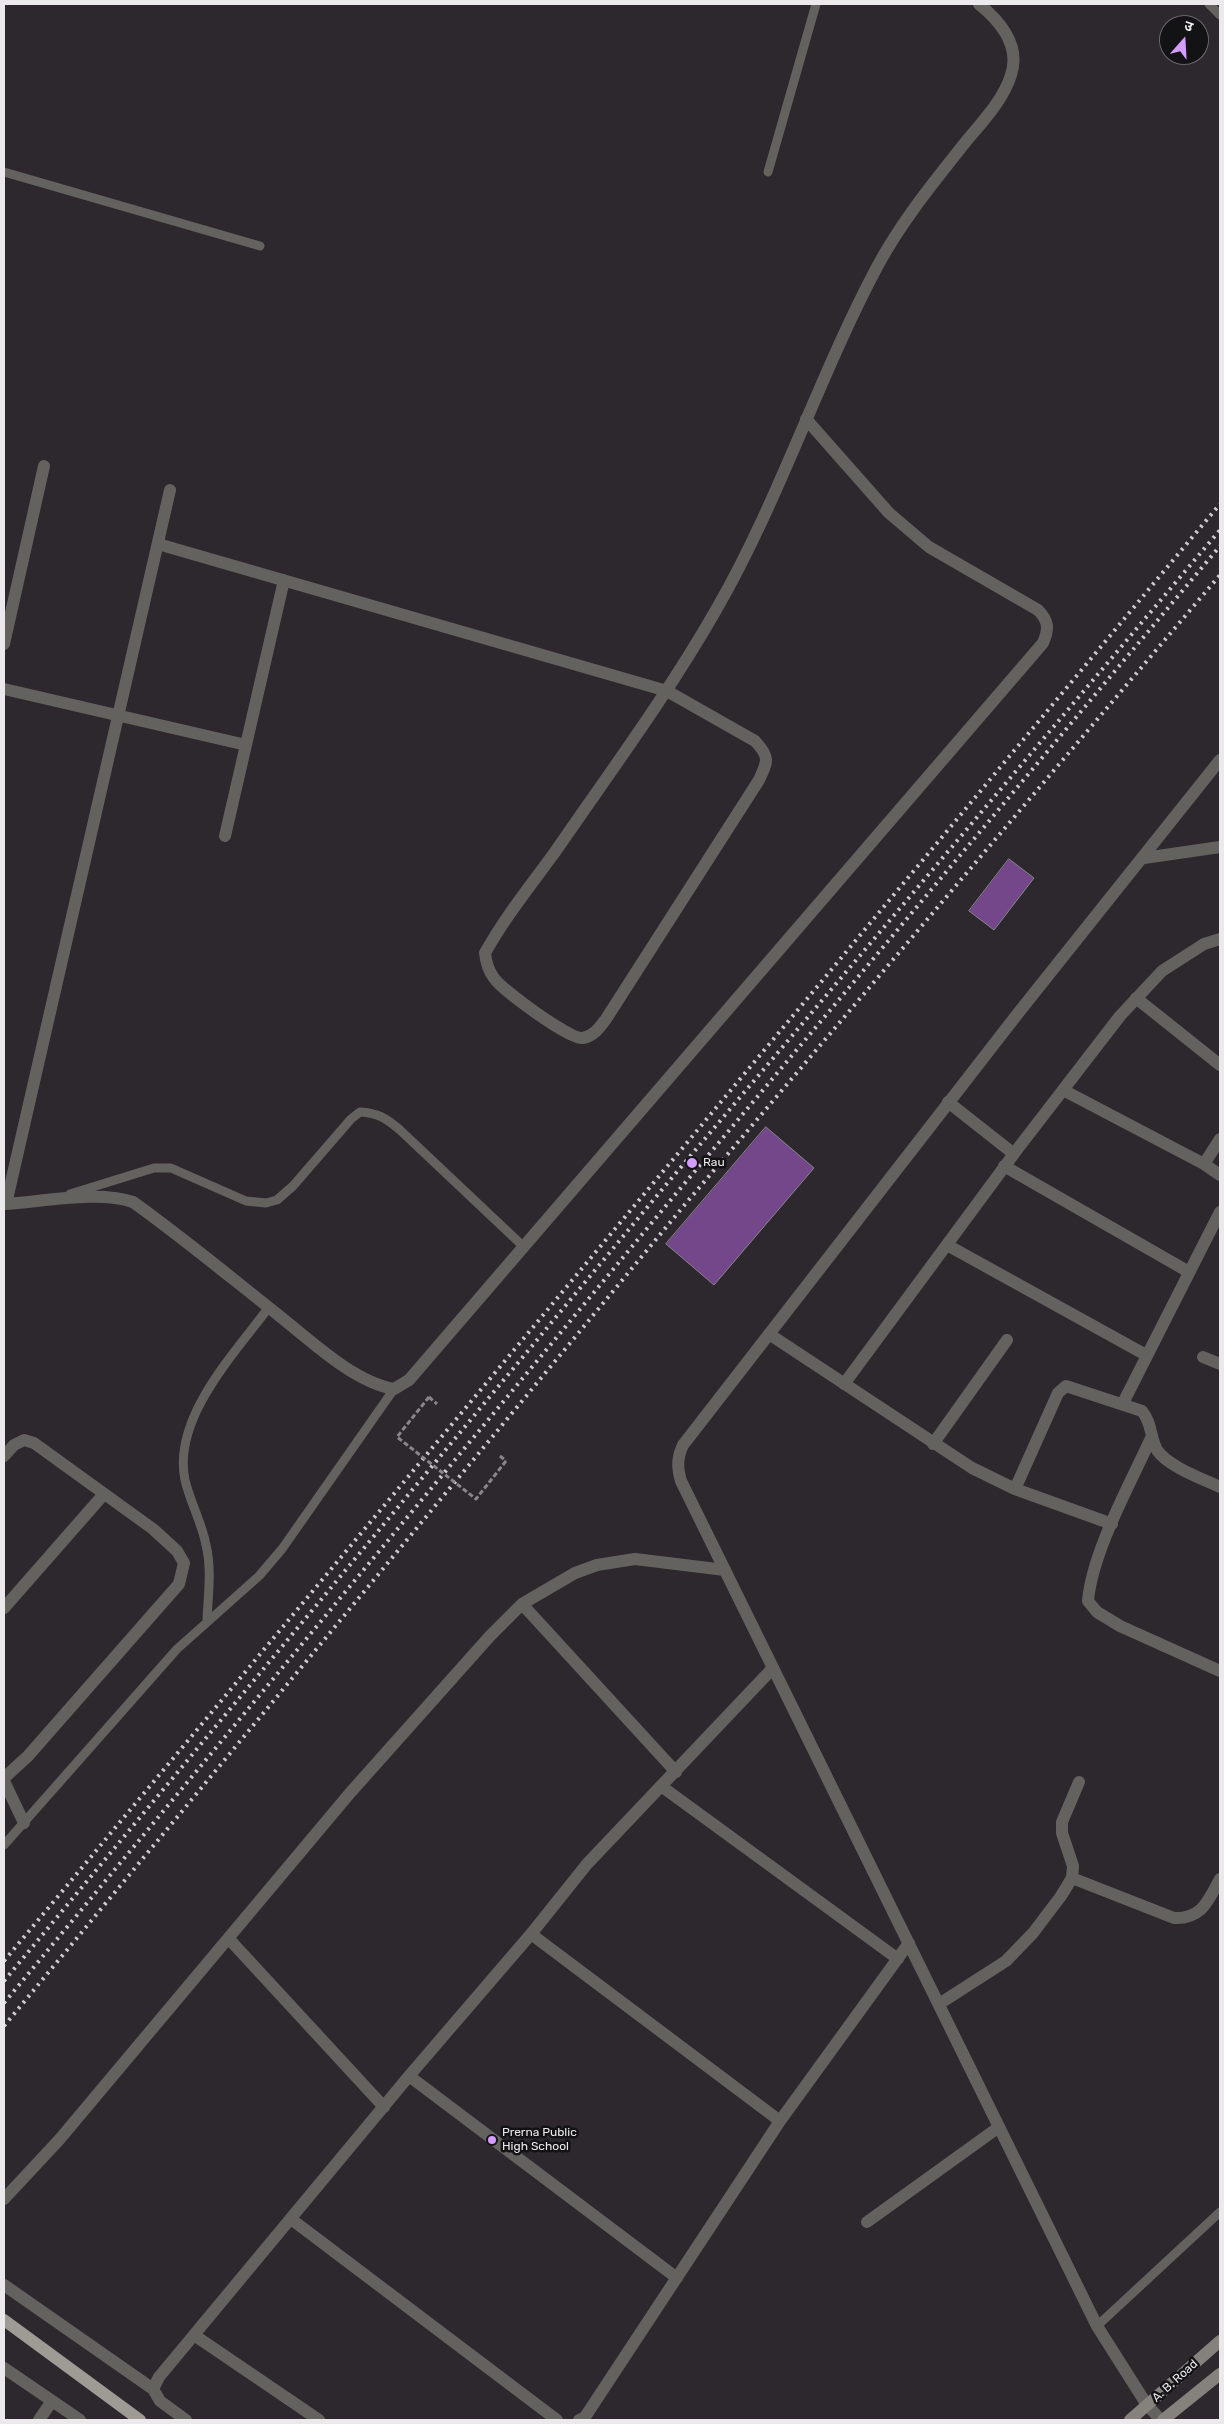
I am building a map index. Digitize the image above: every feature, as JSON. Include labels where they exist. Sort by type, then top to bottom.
[{"type":"main road","points":[[4,2320],[140,2420]]},
{"type":"main road","name":"A. B. Road","points":[[1130,2420],[1220,2341]]},
{"type":"main road","name":"A. B. Road","points":[[1162,2420],[1220,2374]]},
{"type":"street","points":[[158,544],[667,691],[755,741],[766,752],[767,764],[759,780],[596,1032],[582,1038],[567,1034],[555,1026],[495,980],[486,967],[485,953],[667,691],[716,611],[748,552],[806,419],[876,268],[896,234],[1001,96],[1012,73],[1013,54],[1010,41],[1002,25],[979,4]]},
{"type":"street","points":[[170,490],[5,1204],[50,1200],[120,1198],[133,1202],[322,1350],[364,1379],[378,1386],[394,1389],[409,1380],[524,1247],[1043,643],[1048,632],[1046,619],[1038,610],[929,547],[889,514],[806,419]]},
{"type":"street","points":[[4,644],[44,466]]},
{"type":"street","points":[[225,836],[284,580]]},
{"type":"street","points":[[4,689],[246,745]]},
{"type":"street","points":[[1162,2420],[1147,2405],[1097,2326],[680,1481],[677,1466],[678,1455],[684,1445],[948,1102],[1144,858],[1220,760]]},
{"type":"street","points":[[1144,858],[1220,848]]},
{"type":"street","points":[[844,1384],[1004,1166],[1136,998],[1162,971],[1204,944],[1220,939]]},
{"type":"street","points":[[1136,998],[1220,1065]]},
{"type":"street","points":[[1062,1090],[1204,1164],[1220,1175]]},
{"type":"street","points":[[948,1102],[1014,1154]]},
{"type":"street","points":[[1204,1164],[1220,1139]]},
{"type":"street","points":[[1004,1166],[1189,1272]]},
{"type":"street","points":[[1123,1403],[1220,1212]]},
{"type":"street","points":[[947,1244],[1146,1355]]},
{"type":"street","points":[[770,1334],[933,1444],[972,1468],[1015,1489],[1112,1524]]},
{"type":"street","points":[[933,1444],[1007,1340]]},
{"type":"street","points":[[1203,1357],[1220,1364]]},
{"type":"street","points":[[1015,1489],[1058,1393],[1066,1386],[1123,1403],[1142,1411],[1149,1420],[1152,1436],[1158,1451],[1168,1461],[1220,1487]]},
{"type":"street","points":[[1152,1436],[1112,1524],[1090,1584],[1088,1601],[1097,1612],[1120,1626],[1220,1671]]},
{"type":"street","points":[[4,1456],[14,1445],[24,1440],[34,1444],[153,1529],[177,1551],[184,1563],[179,1584],[4,1780],[24,1823]]},
{"type":"street","points":[[4,1608],[104,1494]]},
{"type":"street","points":[[4,2199],[58,2140],[350,1793],[490,1636],[522,1604],[575,1573],[598,1565],[626,1560],[635,1559],[725,1570]]},
{"type":"street","points":[[522,1604],[676,1772]]},
{"type":"street","points":[[154,2389],[159,2376],[410,2076],[532,1934],[587,1864],[773,1668]]},
{"type":"street","points":[[939,2004],[1006,1961],[1033,1933],[1062,1896],[1072,1878],[1073,1866],[1062,1833],[1062,1822],[1079,1782]]},
{"type":"street","points":[[661,1786],[898,1959]]},
{"type":"street","points":[[1072,1878],[1174,1918],[1186,1918],[1197,1914],[1220,1879]]},
{"type":"street","points":[[532,1934],[780,2121]]},
{"type":"street","points":[[229,1939],[384,2107]]},
{"type":"street","points":[[579,2420],[585,2417],[780,2121],[909,1943]]},
{"type":"street","points":[[410,2076],[677,2278]]},
{"type":"street","points":[[867,2222],[999,2127]]},
{"type":"street","points":[[291,2219],[557,2420]]},
{"type":"street","points":[[4,2285],[154,2389],[160,2401],[186,2420]]},
{"type":"street","points":[[194,2335],[319,2420]]},
{"type":"street","points":[[4,2368],[80,2420]]},
{"type":"street","points":[[39,2420],[52,2401]]},
{"type":"lane","points":[[768,172],[816,4]]},
{"type":"lane","points":[[1209,4],[1220,15]]},
{"type":"lane","points":[[4,172],[260,246]]},
{"type":"lane","points":[[50,1200],[154,1168],[171,1168],[184,1172],[246,1201],[266,1203],[278,1200],[293,1186],[352,1119],[360,1112],[374,1113],[386,1118],[400,1130],[524,1247]]},
{"type":"lane","points":[[207,1620],[209,1562],[206,1544],[185,1478],[187,1440],[196,1410],[205,1392],[268,1308]]},
{"type":"lane","points":[[4,1845],[178,1648],[207,1620],[259,1576],[282,1550],[394,1389]]},
{"type":"lane","points":[[1097,2326],[1220,2212]]},
{"type":"path","points":[[437,1404],[429,1397],[397,1437],[476,1499],[506,1461],[500,1456]]},
{"type":"building","points":[[1009,859],[1034,878],[994,930],[969,911]]},
{"type":"building","points":[[766,1127],[814,1168],[714,1285],[666,1244]]},
{"type":"railway","points":[[4,1961],[1220,504]]},
{"type":"railway","points":[[4,1981],[665,1186],[1220,530]]},
{"type":"railway","points":[[4,2003],[674,1196],[1220,546]]},
{"type":"railway","points":[[4,2026],[687,1202],[1220,575]]},
{"type":"place","name":"Rau","points":[[692,1163]]},
{"type":"place","name":"Prerna Public High School","points":[[492,2140]]}]
